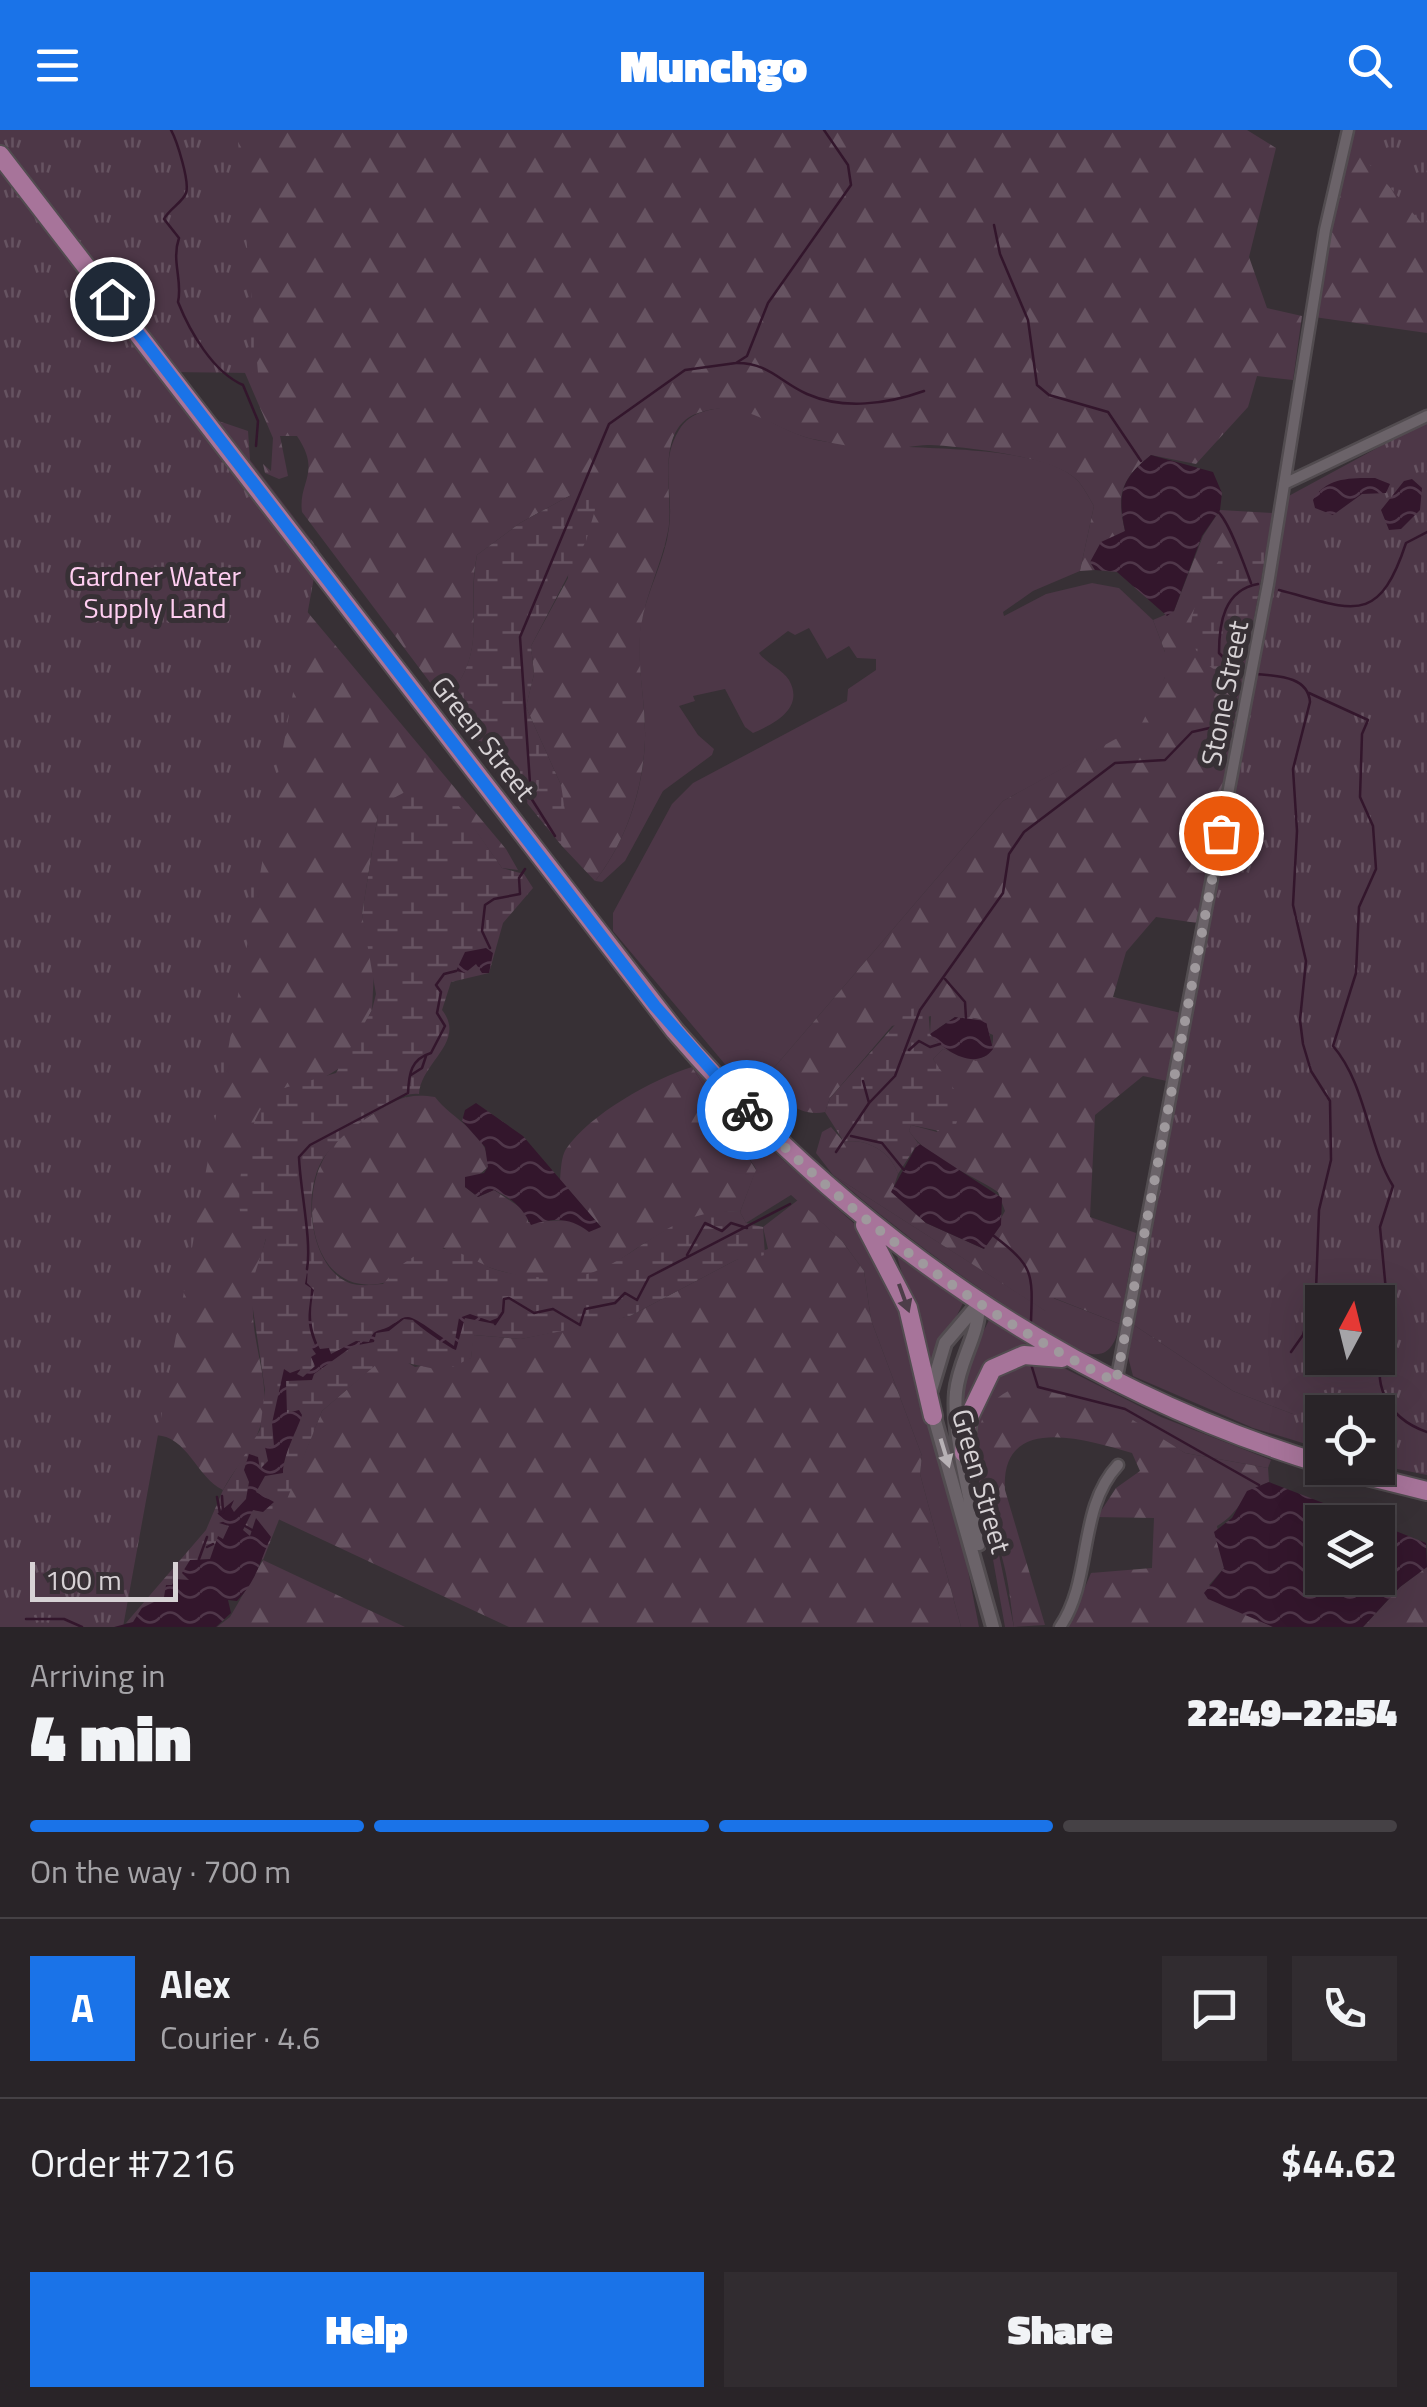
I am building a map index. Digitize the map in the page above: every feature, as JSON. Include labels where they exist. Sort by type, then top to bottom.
[{"type":"highway","name":"Green Street","points":[[0,155],[675,1031],[772,1136],[857,1213],[979,1303]]},
{"type":"highway","points":[[857,1213],[905,1299],[933,1416]]},
{"type":"highway","points":[[979,1303],[1116,1382],[1213,1425],[1305,1458]]},
{"type":"highway","points":[[964,1453],[974,1400],[997,1364],[1024,1355],[1076,1361]]},
{"type":"highway","points":[[1395,1483],[1427,1491]]},
{"type":"street","name":"Stone Street","points":[[1116,1382],[1284,484],[1310,312],[1348,130]]},
{"type":"street","points":[[1284,484],[1427,416]]},
{"type":"street","name":"Green Street","points":[[979,1303],[977,1329],[956,1397],[993,1627],[933,1416],[931,1390],[941,1350],[979,1303]]},
{"type":"street","points":[[1060,1627],[1071,1606],[1098,1496],[1118,1465]]},
{"type":"green space","name":"Gardner Water Supply Land","points":[[0,130],[237,130],[258,373],[167,372],[198,414],[248,431],[250,460],[319,550],[123,1627],[0,1627]]},
{"type":"green space","points":[[217,130],[1247,130],[1276,148],[1249,257],[1267,308],[1302,316],[1293,380],[1257,376],[1248,407],[1196,464],[1151,455],[1141,464],[1123,488],[1125,531],[1090,562],[1095,570],[1080,571],[1094,506],[1077,480],[1049,465],[1009,454],[946,446],[892,449],[843,445],[802,436],[731,409],[698,413],[684,421],[670,449],[668,531],[641,626],[645,740],[641,777],[624,832],[595,881],[561,845],[561,785],[526,707],[534,674],[531,646],[568,578],[571,495],[520,523],[477,555],[472,648],[467,666],[444,701],[302,512],[309,468],[297,436],[280,436],[288,476],[279,479],[265,473],[263,464],[271,471],[273,438],[239,359]]},
{"type":"green space","points":[[1348,130],[1427,130],[1427,229],[1346,138]]},
{"type":"green space","points":[[1353,130],[1427,130],[1427,333],[1314,317]]},
{"type":"green space","points":[[0,180],[294,596],[506,849],[518,870],[502,868],[453,799],[378,814],[362,914],[374,970],[372,1010],[343,1066],[256,1119],[240,1190],[260,1236],[266,1238],[253,1304],[265,1401],[256,1438],[223,1490],[176,1442],[155,1435]]},
{"type":"green space","points":[[732,406],[816,440],[992,452],[1056,467],[1077,480],[1094,506],[1080,571],[1033,591],[1003,612],[1004,616],[1046,594],[1092,583],[1119,588],[1153,620],[1165,652],[1165,677],[1141,726],[1003,801],[761,1083],[755,1100],[613,931],[613,913],[672,804],[693,783],[847,701],[848,689],[876,670],[876,659],[857,658],[849,646],[827,659],[809,628],[795,635],[788,631],[759,653],[786,676],[793,690],[790,707],[778,720],[753,733],[745,727],[725,689],[693,696],[695,701],[679,706],[698,735],[714,749],[712,755],[663,791],[625,861],[602,882],[595,881],[624,832],[641,776],[645,724],[639,637],[669,528],[668,466],[673,442],[689,418]]},
{"type":"green space","points":[[1427,421],[1427,1475],[1395,1468],[1395,1395],[1305,1395],[1305,1444],[1293,1440],[1293,1414],[1233,1391],[1134,1325],[1285,498]]},
{"type":"green space","points":[[571,495],[593,495],[595,510],[586,541],[531,646],[534,674],[526,707],[561,785],[565,811],[561,845],[444,701],[467,666],[472,648],[477,555],[520,523]]},
{"type":"green space","points":[[1220,510],[1273,513],[1197,923],[1156,917],[1126,952],[1113,997],[1181,1013],[1167,1081],[1143,1076],[1095,1115],[1090,1217],[1136,1233],[1120,1324],[1054,1298],[1047,1312],[833,1175],[816,1153],[822,1132],[831,1127],[844,1142],[861,1142],[877,1148],[890,1159],[898,1174],[892,1192],[926,1223],[984,1249],[1005,1211],[998,1192],[938,1158],[909,1131],[911,1125],[937,1132],[945,1078],[933,1059],[943,1049],[983,1057],[989,1053],[993,1035],[955,1017],[930,1034],[931,1016],[892,1026],[830,1098],[825,1112],[799,1109],[761,1083],[1003,801],[1141,725],[1165,677],[1165,652],[1153,620],[1174,611],[1203,536]]},
{"type":"green space","points":[[1251,546],[1267,547],[1243,677],[1234,680],[1213,669],[1200,656],[1191,626],[1201,593],[1221,557]]},
{"type":"green space","points":[[407,791],[454,799],[502,868],[524,874],[533,888],[503,923],[489,973],[451,982],[442,1010],[449,1032],[419,1094],[397,1099],[356,1126],[330,1149],[318,1169],[311,1204],[312,1223],[323,1257],[333,1271],[353,1284],[383,1284],[415,1256],[446,1249],[505,1272],[565,1278],[610,1265],[689,1219],[740,1212],[746,1223],[763,1227],[765,1255],[736,1260],[630,1316],[521,1339],[474,1335],[471,1358],[444,1371],[384,1358],[322,1411],[263,1560],[244,1546],[238,1507],[234,1532],[158,1627],[126,1623],[206,1530],[223,1490],[260,1430],[265,1390],[250,1289],[266,1239],[244,1230],[239,1197],[244,1158],[256,1119],[274,1091],[336,1073],[372,1010],[376,994],[362,914],[378,814],[386,802]]},
{"type":"green space","points":[[928,1007],[930,1033],[957,1020],[977,1018],[986,1021],[993,1049],[976,1061],[943,1049],[933,1059],[963,1102],[953,1134],[911,1125],[909,1131],[918,1143],[898,1174],[890,1159],[877,1148],[861,1142],[844,1142],[825,1112],[830,1098],[909,1009]]},
{"type":"green space","points":[[692,1067],[764,1143],[858,1227],[892,1280],[959,1524],[979,1627],[961,1627],[920,1474],[922,1456],[871,1320],[864,1271],[842,1241],[791,1195],[746,1223],[740,1212],[756,1169]]},
{"type":"green space","points":[[692,1067],[756,1170],[740,1212],[690,1220],[595,1273],[574,1278],[551,1279],[506,1272],[444,1248],[386,1282],[356,1283],[339,1275],[317,1242],[312,1199],[316,1178],[332,1146],[389,1104],[402,1098],[425,1096],[435,1097],[483,1145],[488,1167],[465,1187],[478,1197],[494,1190],[527,1212],[528,1222],[568,1220],[601,1227],[560,1180],[566,1149],[590,1123],[623,1099]]},
{"type":"green space","points":[[833,1175],[1046,1311],[1053,1298],[1120,1324],[1112,1345],[1104,1353],[1092,1354],[1057,1338],[932,1255]]},
{"type":"green space","points":[[798,1200],[842,1241],[864,1271],[871,1320],[922,1456],[920,1474],[961,1627],[509,1627],[278,1519],[322,1411],[384,1357],[400,1358],[415,1367],[471,1358],[473,1335],[521,1339],[630,1316],[736,1260],[768,1249],[763,1227]]},
{"type":"green space","points":[[897,1256],[963,1303],[930,1370]]},
{"type":"green space","points":[[989,1320],[1028,1345],[1028,1349],[1018,1350],[964,1413],[960,1412],[970,1359]]},
{"type":"green space","points":[[1134,1325],[1233,1391],[1293,1414],[1293,1440],[1253,1428],[1133,1376],[1128,1357]]},
{"type":"green space","points":[[1048,1360],[1161,1417],[1271,1460],[1268,1468],[1185,1453],[1093,1401],[978,1453],[1014,1627],[1005,1627],[971,1436],[991,1382],[1017,1361]]},
{"type":"green space","points":[[1020,1386],[1117,1410],[1185,1453],[1268,1468],[1269,1482],[1253,1491],[1217,1526],[1224,1568],[1209,1585],[1273,1627],[1068,1627],[1091,1573],[1152,1568],[1154,1518],[1097,1517],[1116,1488],[1140,1471],[1132,1453],[1092,1442],[1049,1437],[1016,1450],[1007,1466],[1005,1490],[1045,1625],[1014,1627],[1006,1573],[983,1491],[978,1439],[983,1417],[997,1399]]},
{"type":"green space","points":[[263,1560],[405,1627],[217,1627],[230,1617]]},
{"type":"green space","points":[[1427,1567],[1427,1627],[1363,1627],[1395,1595]]},
{"type":"water","points":[[1151,455],[1213,472],[1222,493],[1220,510],[1202,536],[1174,611],[1167,616],[1117,572],[1095,570],[1090,562],[1101,542],[1125,531],[1121,507],[1124,488],[1133,472]]},
{"type":"water","points":[[1375,478],[1390,484],[1386,493],[1362,494],[1333,515],[1315,508],[1313,500],[1318,492],[1332,483]]},
{"type":"water","points":[[1412,479],[1422,488],[1420,510],[1401,529],[1389,530],[1381,510],[1404,481]]},
{"type":"water","points":[[486,948],[493,953],[489,973],[482,973],[476,964],[465,973],[456,971],[465,952]]},
{"type":"water","points":[[955,1017],[986,1021],[993,1049],[986,1056],[960,1056],[930,1034]]},
{"type":"water","points":[[476,1103],[523,1136],[601,1227],[589,1232],[561,1220],[531,1225],[520,1208],[501,1193],[494,1190],[478,1197],[465,1187],[465,1177],[484,1173],[488,1167],[485,1147],[462,1121],[465,1110]]},
{"type":"water","points":[[918,1143],[1002,1198],[1001,1225],[984,1249],[926,1223],[891,1192]]},
{"type":"water","points":[[308,1266],[307,1283],[314,1290],[314,1334],[320,1349],[329,1348],[331,1354],[356,1341],[369,1342],[375,1332],[405,1317],[418,1321],[454,1346],[459,1318],[470,1314],[490,1321],[500,1317],[495,1324],[465,1318],[456,1350],[413,1320],[404,1319],[389,1331],[376,1333],[374,1342],[353,1346],[314,1374],[312,1380],[286,1381],[287,1413],[299,1410],[302,1415],[287,1451],[283,1473],[265,1476],[256,1492],[274,1502],[263,1512],[253,1510],[243,1530],[250,1536],[256,1518],[271,1537],[249,1585],[237,1601],[228,1600],[231,1613],[216,1627],[114,1627],[133,1622],[142,1608],[164,1597],[166,1585],[172,1585],[175,1579],[189,1580],[182,1573],[190,1560],[210,1559],[218,1536],[223,1539],[229,1526],[219,1523],[225,1521],[217,1514],[234,1500],[234,1512],[246,1499],[249,1482],[244,1470],[249,1454],[258,1457],[260,1469],[268,1461],[265,1447],[274,1446],[272,1423],[284,1369],[290,1373],[301,1369],[297,1374],[303,1377],[315,1366],[309,1322],[311,1288],[305,1284]]},
{"type":"water","points":[[1269,1482],[1329,1505],[1305,1505],[1305,1595],[1393,1595],[1363,1627],[1273,1627],[1208,1599],[1204,1593],[1224,1568],[1214,1532],[1232,1518],[1247,1491]]},
{"type":"water","points":[[1395,1531],[1426,1543],[1427,1567],[1395,1592]]},
{"type":"waterway","points":[[171,130],[187,188],[164,219],[179,238],[178,302],[204,350],[222,371],[243,385],[258,421],[256,446]]},
{"type":"waterway","points":[[555,836],[531,798],[520,637],[609,424],[685,370],[736,363],[747,356],[768,303],[851,185],[848,165],[824,130]]},
{"type":"waterway","points":[[994,225],[1000,254],[1028,320],[1037,385],[1049,395],[1108,412],[1141,461]]},
{"type":"waterway","points":[[737,363],[758,366],[807,394],[835,402],[881,402],[924,391]]},
{"type":"waterway","points":[[1217,511],[1251,583]]},
{"type":"waterway","points":[[1279,590],[1326,603],[1359,606],[1385,589],[1406,543],[1427,532]]},
{"type":"waterway","points":[[836,1152],[869,1103],[895,1076],[920,1010],[1003,893],[1009,854],[1024,832],[1115,763],[1165,760],[1192,732],[1214,727],[1239,691],[1235,669],[1219,653],[1222,620],[1238,593],[1258,584]]},
{"type":"waterway","points":[[1256,674],[1298,682],[1310,702],[1293,769],[1297,831],[1293,905],[1306,961],[1300,1020],[1303,1044],[1311,1071],[1330,1101],[1331,1160],[1319,1210],[1316,1290],[1303,1335],[1291,1352]]},
{"type":"waterway","points":[[1309,693],[1368,720],[1362,734],[1360,797],[1373,826],[1376,869],[1359,907],[1356,973],[1333,1046],[1353,1078],[1393,1186],[1380,1227],[1386,1291],[1380,1321],[1388,1341],[1382,1356],[1381,1383],[1391,1407],[1413,1426],[1427,1432]]},
{"type":"waterway","points":[[490,948],[482,931],[485,905],[494,899],[520,894],[519,878],[525,869]]},
{"type":"waterway","points":[[307,1269],[299,1157],[310,1145],[408,1093],[412,1068],[431,1053],[445,1026],[437,1013],[441,992],[436,985],[444,974],[456,971]]},
{"type":"waterway","points":[[945,979],[965,1002],[966,1018]]},
{"type":"waterway","points":[[909,1050],[919,1041],[930,1047],[940,1044]]},
{"type":"waterway","points":[[411,1075],[422,1068],[426,1056]]},
{"type":"waterway","points":[[863,1081],[869,1103]]},
{"type":"waterway","points":[[851,1136],[882,1143],[904,1170]]},
{"type":"waterway","points":[[495,1324],[503,1312],[504,1299],[509,1298],[534,1313],[553,1309],[580,1325],[585,1309],[615,1303],[625,1293],[637,1300],[649,1277],[790,1204]]},
{"type":"waterway","points":[[687,1255],[705,1223],[722,1231],[731,1223],[747,1228]]},
{"type":"waterway","points":[[994,1236],[1017,1255],[1028,1271],[1031,1321]]},
{"type":"waterway","points":[[1031,1364],[1038,1387],[1125,1409],[1259,1485]]},
{"type":"waterway","points":[[222,1496],[223,1512]]},
{"type":"waterway","points":[[217,1497],[220,1513]]},
{"type":"waterway","points":[[245,1526],[252,1530]]},
{"type":"waterway","points":[[199,1559],[207,1537]]},
{"type":"waterway","points":[[207,1547],[213,1544]]},
{"type":"waterway","points":[[26,1619],[64,1619],[82,1627]]},
{"type":"way so far","points":[[747,1110],[820,1181],[911,1255],[998,1316],[1116,1382],[1221,833]]},
{"type":"route","points":[[112,299],[655,1006],[747,1110]]}]
